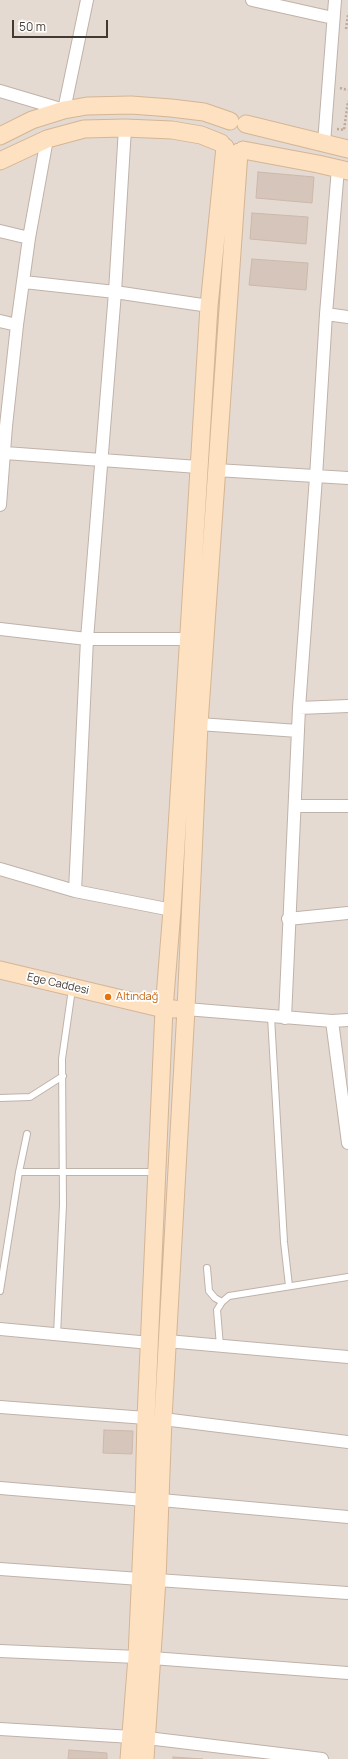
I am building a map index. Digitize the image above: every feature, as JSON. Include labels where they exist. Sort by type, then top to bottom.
[{"type":"main road","points":[[0,136],[32,120],[64,110],[87,106],[131,105],[204,112],[238,123],[348,149]]},
{"type":"main road","points":[[144,1658],[157,1580],[153,1500],[154,1418],[158,1342],[186,1009],[199,724],[216,470],[232,148],[220,133],[226,124],[238,123],[249,128],[252,138],[250,142],[232,148]]},
{"type":"main road","points":[[0,161],[48,139],[84,129],[125,128],[172,130],[201,135],[232,148],[343,170]]},
{"type":"main road","points":[[158,1342],[157,1172],[164,1009],[172,910],[209,306],[232,148]]},
{"type":"main road","name":"Ege Caddesi","points":[[0,970],[164,1009],[186,1009]]},
{"type":"main road","points":[[146,1759],[140,1738],[144,1658],[140,1579],[153,1500]]},
{"type":"main road","points":[[129,1759],[140,1738]]},
{"type":"street","points":[[0,91],[64,110],[87,0]]},
{"type":"street","points":[[252,0],[333,18]]},
{"type":"street","points":[[324,143],[335,0]]},
{"type":"street","points":[[75,891],[87,639],[115,292],[125,128]]},
{"type":"street","points":[[0,505],[5,453],[3,426],[30,238],[48,139]]},
{"type":"street","points":[[285,1018],[288,919],[299,708],[326,314],[343,170]]},
{"type":"street","points":[[0,232],[30,238]]},
{"type":"street","points":[[24,282],[115,292],[209,306]]},
{"type":"street","points":[[326,314],[348,317]]},
{"type":"street","points":[[0,321],[17,325]]},
{"type":"street","points":[[5,453],[198,467]]},
{"type":"street","points":[[216,470],[348,478]]},
{"type":"street","points":[[0,629],[87,639],[188,639]]},
{"type":"street","points":[[299,708],[348,706]]},
{"type":"street","points":[[199,724],[298,731]]},
{"type":"street","points":[[295,806],[348,806]]},
{"type":"street","points":[[0,869],[75,891],[172,910]]},
{"type":"street","points":[[288,919],[348,913]]},
{"type":"street","points":[[186,1009],[285,1018],[332,1021],[348,1020]]},
{"type":"street","points":[[332,1021],[348,1143]]},
{"type":"street","points":[[0,1329],[57,1335],[220,1346],[348,1357]]},
{"type":"street","points":[[0,1407],[154,1418],[348,1442]]},
{"type":"street","points":[[0,1488],[348,1517]]},
{"type":"street","points":[[0,1569],[140,1579]]},
{"type":"street","points":[[157,1580],[348,1593]]},
{"type":"street","points":[[0,1650],[144,1658],[348,1673]]},
{"type":"street","points":[[0,1729],[140,1738],[322,1759]]},
{"type":"lane","points":[[57,1335],[64,1205],[62,1059],[72,988]]},
{"type":"lane","points":[[271,1017],[284,1242],[289,1286]]},
{"type":"lane","points":[[0,1098],[30,1097],[62,1076]]},
{"type":"lane","points":[[0,1291],[19,1172],[27,1134]]},
{"type":"lane","points":[[19,1172],[157,1172]]},
{"type":"lane","points":[[206,1268],[209,1291],[215,1298],[222,1302]]},
{"type":"lane","points":[[220,1346],[217,1310],[222,1302],[229,1296],[348,1277]]},
{"type":"path","points":[[344,130],[348,100]]},
{"type":"shaded area","points":[[0,0],[348,0],[348,1759],[0,1759]]},
{"type":"building","points":[[258,172],[314,177],[312,203],[256,198]]},
{"type":"building","points":[[252,213],[308,217],[306,244],[250,239]]},
{"type":"building","points":[[252,259],[308,263],[306,290],[249,285]]},
{"type":"building","points":[[104,1430],[133,1431],[132,1454],[103,1453]]},
{"type":"building","points":[[69,1750],[107,1753],[107,1759],[68,1759]]},
{"type":"building","points":[[173,1757],[203,1759],[173,1759]]},
{"type":"place","name":"Altındağ","points":[[108,997]]}]
